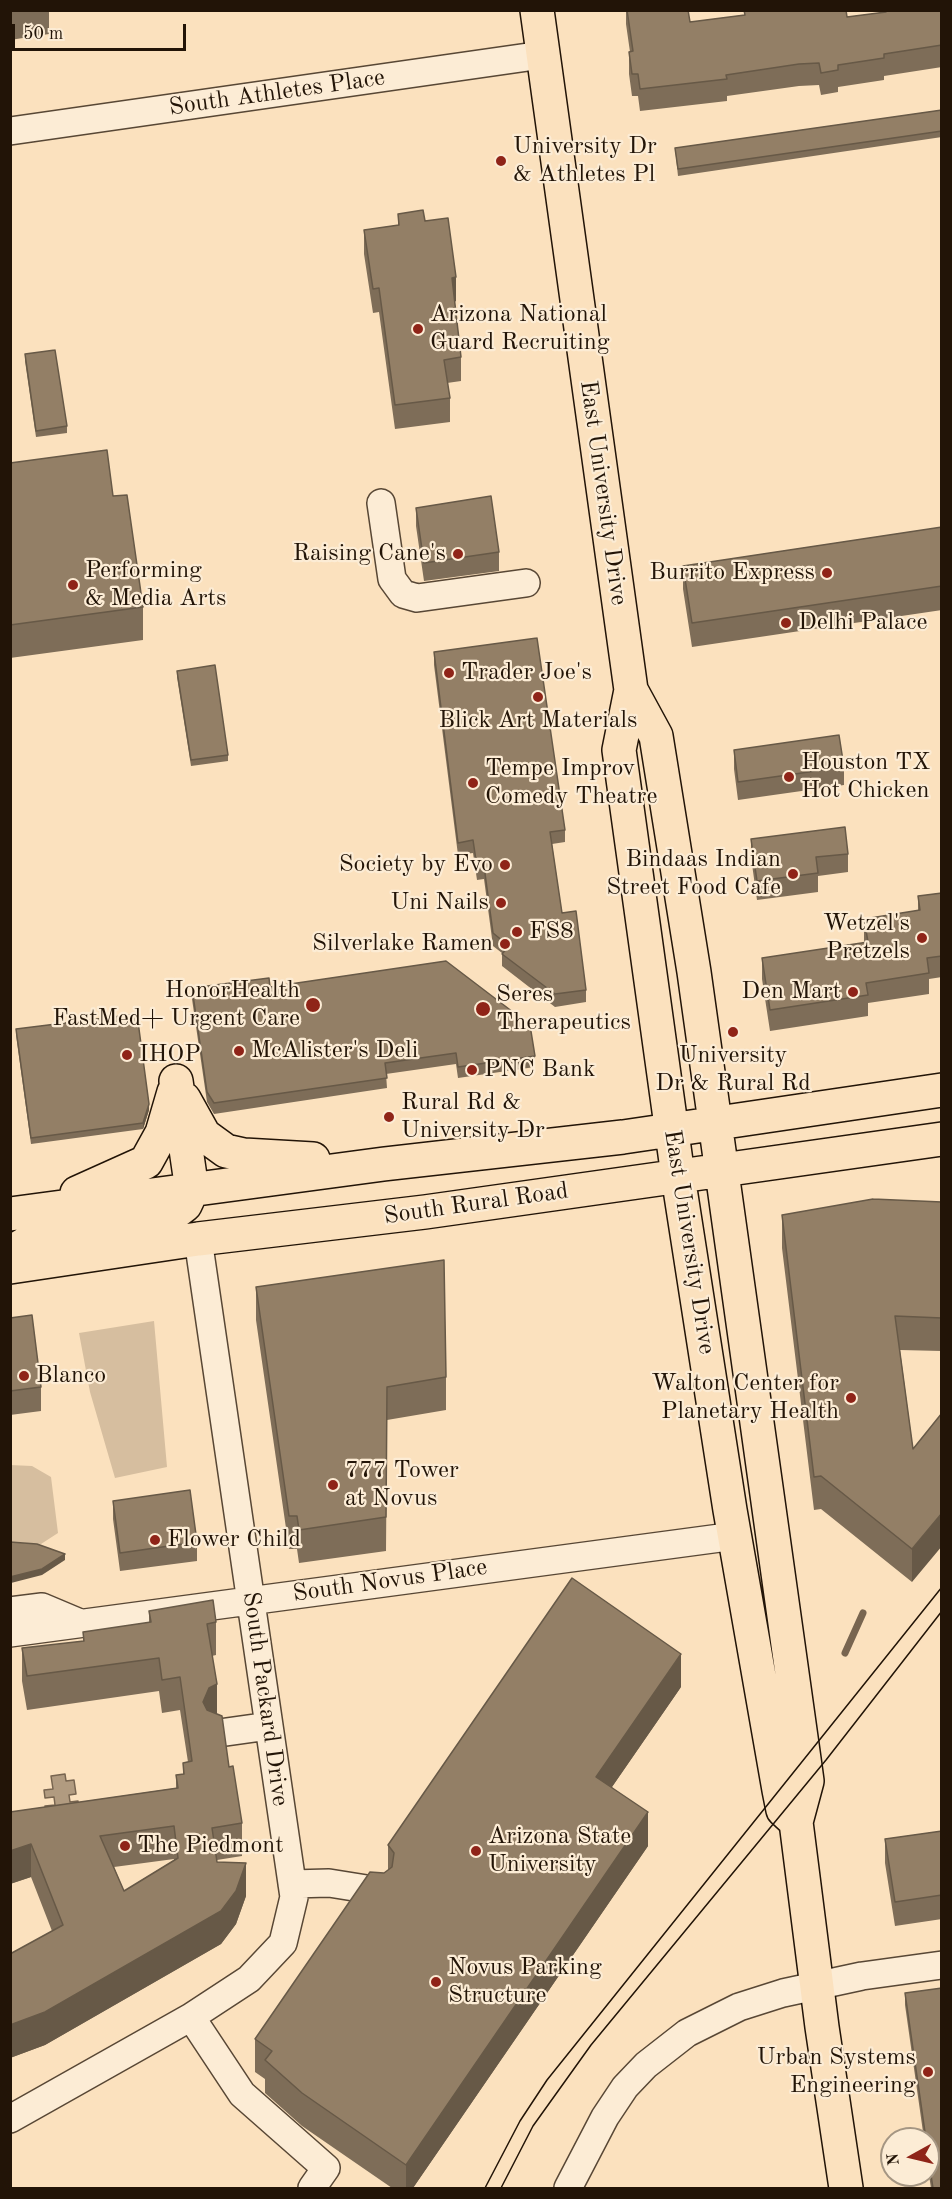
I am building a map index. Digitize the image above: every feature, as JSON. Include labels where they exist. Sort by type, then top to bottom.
[{"type":"main road","name":"East University Drive","points":[[537,10],[631,690],[619,750],[678,1176],[735,1536],[783,1810],[796,1822]]},
{"type":"main road","name":"East University Drive","points":[[631,690],[656,736],[677,858],[716,1123],[807,1780],[796,1822],[816,1985],[846,2188]]},
{"type":"main road","points":[[177,1081],[192,1116],[204,1135],[226,1151],[243,1155],[384,1164]]},
{"type":"main road","points":[[10,1253],[38,1236],[168,1218],[185,1205],[192,1190],[177,1081]]},
{"type":"main road","points":[[21,1212],[146,1162],[162,1133],[177,1081]]},
{"type":"main road","name":"South Rural Road","points":[[21,1212],[384,1164],[672,1130],[942,1090]]},
{"type":"main road","name":"South Rural Road","points":[[10,1267],[198,1239],[425,1212],[942,1139]]},
{"type":"street","name":"South Athletes Place","points":[[10,131],[543,55]]},
{"type":"street","points":[[381,503],[392,579],[403,594],[417,598],[526,583]]},
{"type":"street","name":"South Packard Drive","points":[[10,2119],[191,2018],[249,1979],[283,1943],[294,1897],[198,1239]]},
{"type":"street","name":"South Novus Place","points":[[10,1633],[250,1599],[735,1536]]},
{"type":"street","points":[[10,1611],[42,1607],[81,1623]]},
{"type":"street","points":[[219,1733],[269,1726]]},
{"type":"street","points":[[292,1884],[329,1883],[379,1892]]},
{"type":"street","points":[[568,2188],[614,2102],[636,2075],[687,2033],[721,2015],[765,1998],[862,1976],[942,1965]]},
{"type":"street","points":[[191,2018],[242,2094],[326,2168],[312,2188]]},
{"type":"shaded area","points":[[154,1321],[167,1467],[115,1478],[90,1392],[79,1333]]},
{"type":"shaded area","points":[[10,1465],[32,1466],[51,1477],[58,1533],[41,1544],[11,1542]]},
{"type":"shaded area","points":[[65,1774],[66,1781],[74,1780],[76,1794],[69,1795],[70,1802],[78,1801],[80,1818],[47,1816],[45,1806],[55,1805],[54,1797],[45,1798],[44,1790],[53,1789],[51,1776]]},
{"type":"building","points":[[627,10],[688,10],[690,22],[745,15],[744,10],[846,10],[847,17],[886,12],[886,10],[942,10],[942,45],[884,54],[884,58],[838,65],[838,70],[821,73],[819,63],[799,64],[726,75],[727,79],[640,89],[638,74],[632,74],[629,52],[633,51]]},
{"type":"building","points":[[942,110],[942,131],[678,169],[675,148]]},
{"type":"building","name":"Arizona National Guard Recruiting","points":[[423,210],[425,221],[448,218],[456,277],[452,278],[461,357],[444,360],[450,398],[395,405],[379,288],[373,289],[364,230],[399,225],[398,214]]},
{"type":"building","points":[[55,350],[67,426],[36,431],[25,354]]},
{"type":"building","name":"Performing & Media Arts","points":[[107,450],[113,496],[127,495],[143,607],[10,625],[10,463]]},
{"type":"building","points":[[491,496],[499,552],[424,563],[416,508]]},
{"type":"building","points":[[942,527],[942,586],[692,623],[683,566]]},
{"type":"building","points":[[537,638],[565,830],[550,832],[562,913],[576,911],[586,990],[555,994],[502,954],[509,946],[493,933],[484,866],[477,867],[473,840],[458,843],[434,652]]},
{"type":"building","points":[[215,665],[228,755],[191,760],[177,671]]},
{"type":"building","points":[[839,735],[844,767],[738,782],[734,750]]},
{"type":"building","points":[[845,827],[848,854],[816,857],[818,873],[757,881],[751,839]]},
{"type":"building","points":[[942,893],[942,956],[927,958],[929,973],[866,983],[868,995],[770,1010],[762,958],[868,942],[864,919],[920,910],[918,896]]},
{"type":"building","points":[[446,961],[530,1025],[535,1056],[458,1067],[456,1053],[385,1063],[387,1078],[214,1103],[207,1092],[192,988],[269,978],[270,987]]},
{"type":"building","points":[[137,1014],[149,1104],[143,1123],[31,1138],[16,1029]]},
{"type":"building","name":"Walton Center for Planetary Health","points":[[873,1199],[942,1202],[942,1318],[895,1316],[913,1449],[942,1413],[942,1513],[912,1549],[821,1476],[814,1477],[782,1215]]},
{"type":"building","name":"777 Tower at Novus","points":[[444,1260],[446,1377],[387,1387],[386,1517],[299,1530],[297,1516],[289,1516],[256,1287]]},
{"type":"building","name":"Blanco","points":[[32,1315],[41,1387],[10,1391],[10,1318]]},
{"type":"building","name":"Flower Child","points":[[190,1490],[197,1542],[120,1553],[113,1501]]},
{"type":"building","points":[[10,1542],[37,1544],[65,1554],[42,1569],[10,1577]]},
{"type":"building","name":"Novus Parking Structure","points":[[572,1578],[681,1654],[596,1777],[648,1812],[406,2165],[302,2093],[265,2060],[272,2051],[255,2039],[370,1872],[384,1873],[392,1867],[394,1853],[388,1845]]},
{"type":"building","points":[[213,1600],[216,1622],[207,1624],[217,1684],[209,1688],[203,1702],[207,1710],[222,1716],[229,1767],[233,1766],[242,1823],[212,1828],[217,1862],[246,1863],[236,1891],[221,1911],[45,2012],[10,2025],[10,1954],[63,1925],[31,1844],[10,1851],[10,1812],[178,1788],[176,1775],[184,1774],[183,1763],[192,1761],[180,1677],[162,1680],[159,1658],[27,1676],[22,1648],[84,1641],[83,1632],[151,1622],[149,1611]],"holes":[[[174,1826],[178,1858],[124,1891],[100,1836]]]},
{"type":"building","points":[[942,1831],[942,1895],[895,1902],[885,1839]]},
{"type":"building","name":"Urban Systems Engineering","points":[[942,1988],[942,2188],[933,2187],[940,2187],[940,2127],[924,2127],[905,1993]]},
{"type":"waterway","points":[[845,1653],[863,1613]]},
{"type":"tram line","points":[[485,2188],[520,2121],[547,2080],[942,1587]]},
{"type":"tram line","points":[[501,2188],[533,2126],[591,2045],[826,1760],[942,1611]]},
{"type":"place","name":"University Dr & Athletes Pl","points":[[501,161]]},
{"type":"place","name":"Arizona National Guard Recruiting","points":[[418,329]]},
{"type":"place","name":"Raising Cane's","points":[[458,554]]},
{"type":"place","name":"Burrito Express","points":[[827,573]]},
{"type":"place","name":"Performing & Media Arts","points":[[73,585]]},
{"type":"place","name":"Delhi Palace","points":[[786,623]]},
{"type":"place","name":"Trader Joe's","points":[[449,673]]},
{"type":"place","name":"Blick Art Materials","points":[[538,697]]},
{"type":"place","name":"Houston TX Hot Chicken","points":[[789,777]]},
{"type":"place","name":"Tempe Improv Comedy Theatre","points":[[473,783]]},
{"type":"place","name":"Society by Evo","points":[[505,865]]},
{"type":"place","name":"Bindaas Indian Street Food Cafe","points":[[793,874]]},
{"type":"place","name":"Uni Nails","points":[[501,903]]},
{"type":"place","name":"FS8","points":[[517,932]]},
{"type":"place","name":"Wetzel's Pretzels","points":[[922,938]]},
{"type":"place","name":"Silverlake Ramen","points":[[505,944]]},
{"type":"place","name":"Den Mart","points":[[853,992]]},
{"type":"place","name":"HonorHealth FastMed+ Urgent Care","points":[[313,1005]]},
{"type":"place","name":"Seres Therapeutics","points":[[483,1009]]},
{"type":"place","name":"University Dr & Rural Rd","points":[[733,1032]]},
{"type":"place","name":"McAlister's Deli","points":[[239,1051]]},
{"type":"place","name":"IHOP","points":[[127,1055]]},
{"type":"place","name":"PNC Bank","points":[[472,1070]]},
{"type":"place","name":"Rural Rd & University Dr","points":[[389,1117]]},
{"type":"place","name":"Blanco","points":[[24,1376]]},
{"type":"place","name":"Walton Center for Planetary Health","points":[[851,1398]]},
{"type":"place","name":"777 Tower at Novus","points":[[333,1485]]},
{"type":"place","name":"Flower Child","points":[[155,1540]]},
{"type":"place","name":"The Piedmont","points":[[125,1846]]},
{"type":"place","name":"Arizona State University","points":[[476,1851]]},
{"type":"place","name":"Novus Parking Structure","points":[[436,1982]]},
{"type":"place","name":"Urban Systems Engineering","points":[[928,2072]]}]
